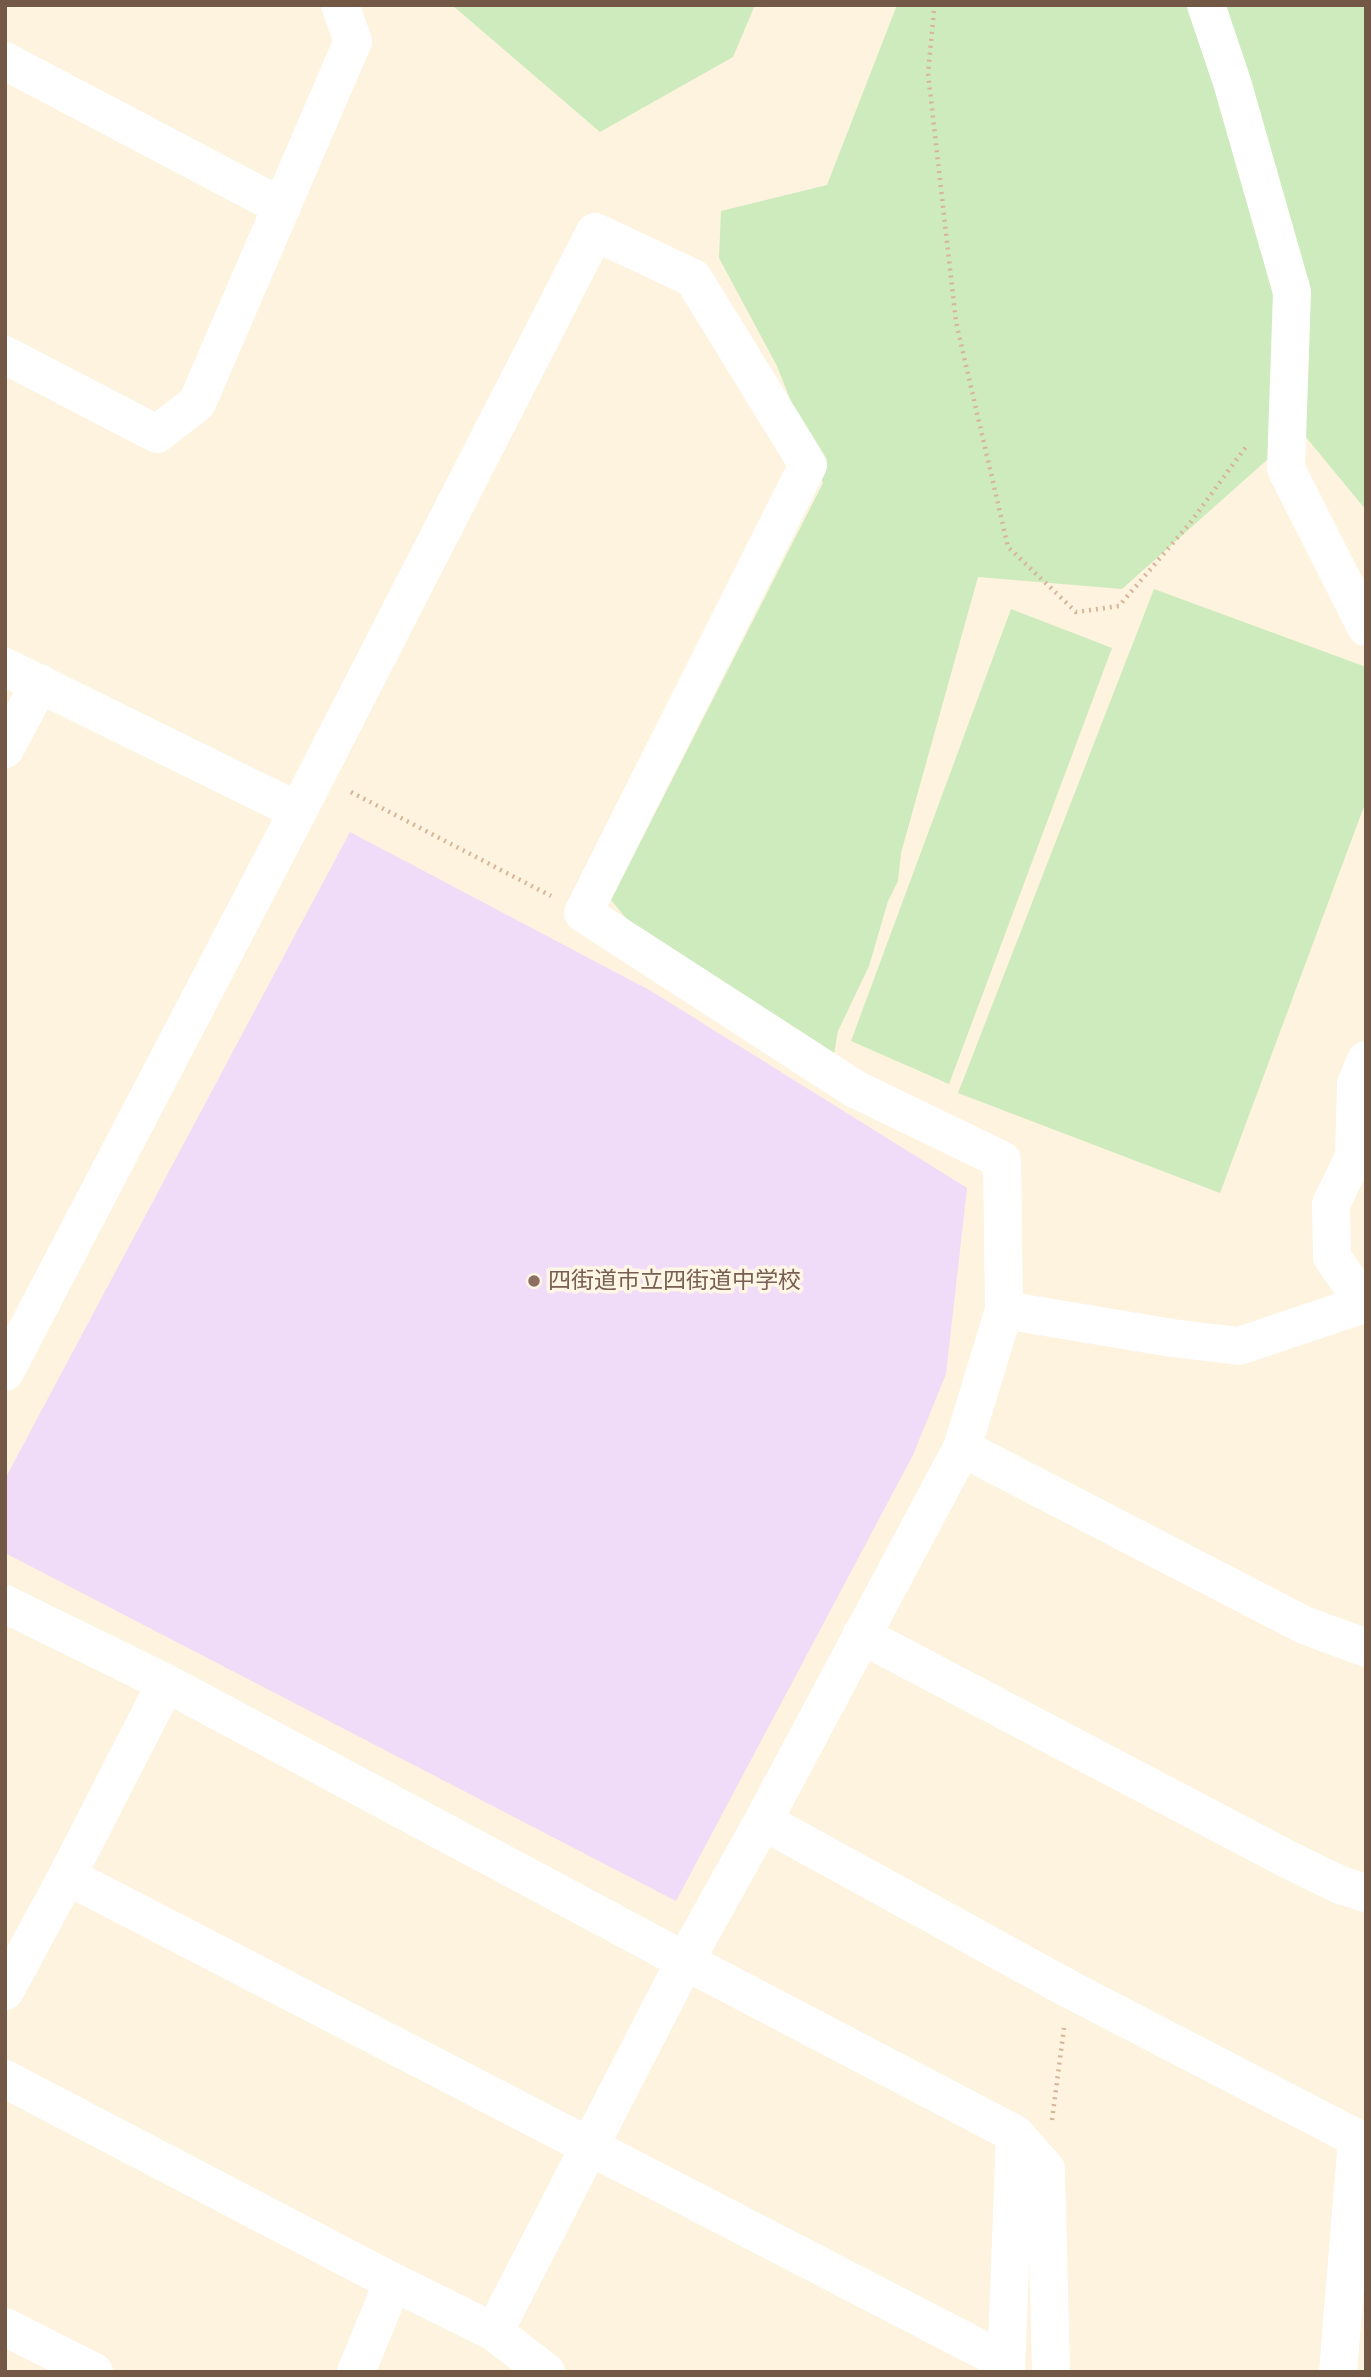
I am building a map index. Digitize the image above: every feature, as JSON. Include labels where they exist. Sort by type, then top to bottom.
[{"type":"street","points":[[5,355],[157,434],[197,403],[353,41],[340,5]]},
{"type":"street","points":[[1206,5],[1232,82],[1292,292],[1286,469],[1366,627]]},
{"type":"street","points":[[5,61],[282,207]]},
{"type":"street","points":[[5,1372],[596,232],[693,278],[808,465],[583,913],[855,1089],[1002,1160],[1004,1310],[962,1448],[763,1821],[685,1961],[494,2332]]},
{"type":"street","points":[[5,667],[298,811]]},
{"type":"street","points":[[5,749],[40,683]]},
{"type":"street","points":[[1004,1310],[1172,1338],[1239,1346],[1365,1305],[1332,1258],[1331,1205],[1354,1157],[1356,1084],[1366,1060]]},
{"type":"street","points":[[962,1448],[1304,1625],[1366,1648]]},
{"type":"street","points":[[5,1604],[166,1683],[1015,2134],[1046,2169],[1051,2372]]},
{"type":"street","points":[[861,1635],[1289,1860],[1340,1885],[1366,1893]]},
{"type":"street","points":[[5,1991],[166,1683]]},
{"type":"street","points":[[763,1821],[1069,1989],[1361,2141],[1338,2372]]},
{"type":"street","points":[[67,1876],[590,2145],[1006,2367],[1015,2134]]},
{"type":"street","points":[[5,2079],[393,2283],[494,2332],[546,2372]]},
{"type":"street","points":[[356,2372],[393,2283]]},
{"type":"street","points":[[5,2328],[94,2372]]},
{"type":"path","points":[[934,11],[928,73],[956,322],[1007,547],[1076,612],[1119,606],[1190,523],[1288,390]]},
{"type":"path","points":[[349,791],[583,913]]},
{"type":"path","points":[[1046,2169],[1069,1989]]},
{"type":"shaded area","name":"四街道市立四街道中学校","points":[[350,832],[651,991],[967,1188],[946,1374],[913,1455],[676,1901],[5,1553],[5,1479]]},
{"type":"green space","points":[[452,5],[755,5],[733,57],[600,132]]},
{"type":"green space","points":[[897,5],[1366,5],[1366,510],[1305,436],[1305,426],[1122,589],[978,577],[901,853],[898,881],[888,901],[869,966],[838,1031],[834,1054],[630,923],[611,900],[823,483],[777,366],[719,258],[721,211],[827,185]]},
{"type":"green space","points":[[1154,589],[1366,667],[1366,801],[1220,1193],[958,1093]]},
{"type":"green space","points":[[1011,609],[1112,648],[949,1084],[851,1041]]},
{"type":"place","name":"四街道市立四街道中学校","points":[[534,1281]]}]
